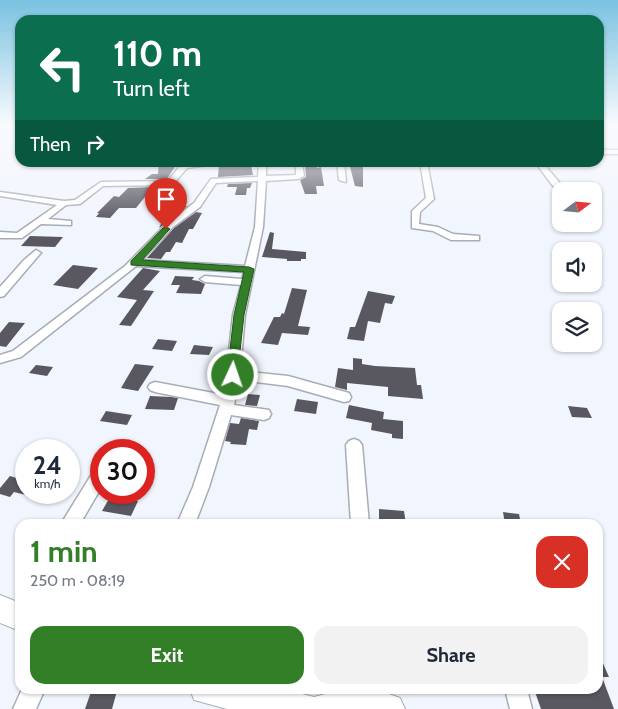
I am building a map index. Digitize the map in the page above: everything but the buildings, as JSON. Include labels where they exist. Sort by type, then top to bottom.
[{"type":"street","points":[[0,194],[63,203],[76,202],[102,184],[169,183],[182,167]]},
{"type":"street","points":[[188,519],[201,487],[227,405],[246,282],[259,227],[262,167]]},
{"type":"street","points":[[0,359],[17,354],[135,263],[170,225],[197,205],[214,181],[300,177],[300,167]]},
{"type":"street","points":[[341,167],[343,180]]},
{"type":"street","points":[[424,167],[430,199],[416,211],[415,226],[435,229],[451,237],[476,238]]},
{"type":"street","points":[[542,167],[554,182]]},
{"type":"street","points":[[0,235],[20,236],[63,203]]},
{"type":"street","points":[[39,221],[68,223]]},
{"type":"street","points":[[0,294],[36,254]]},
{"type":"street","points":[[135,263],[249,269]]},
{"type":"street","points":[[205,279],[246,282]]},
{"type":"street","points":[[233,375],[288,381],[344,397]]},
{"type":"street","points":[[155,387],[264,414]]},
{"type":"street","points":[[354,445],[360,519]]},
{"type":"street","points":[[73,519],[90,493]]},
{"type":"street","points":[[24,709],[32,694]]},
{"type":"street","points":[[230,694],[304,709]]},
{"type":"street","points":[[517,694],[520,709]]},
{"type":"route","points":[[166,229],[135,263],[249,269],[239,315],[233,375]]}]
